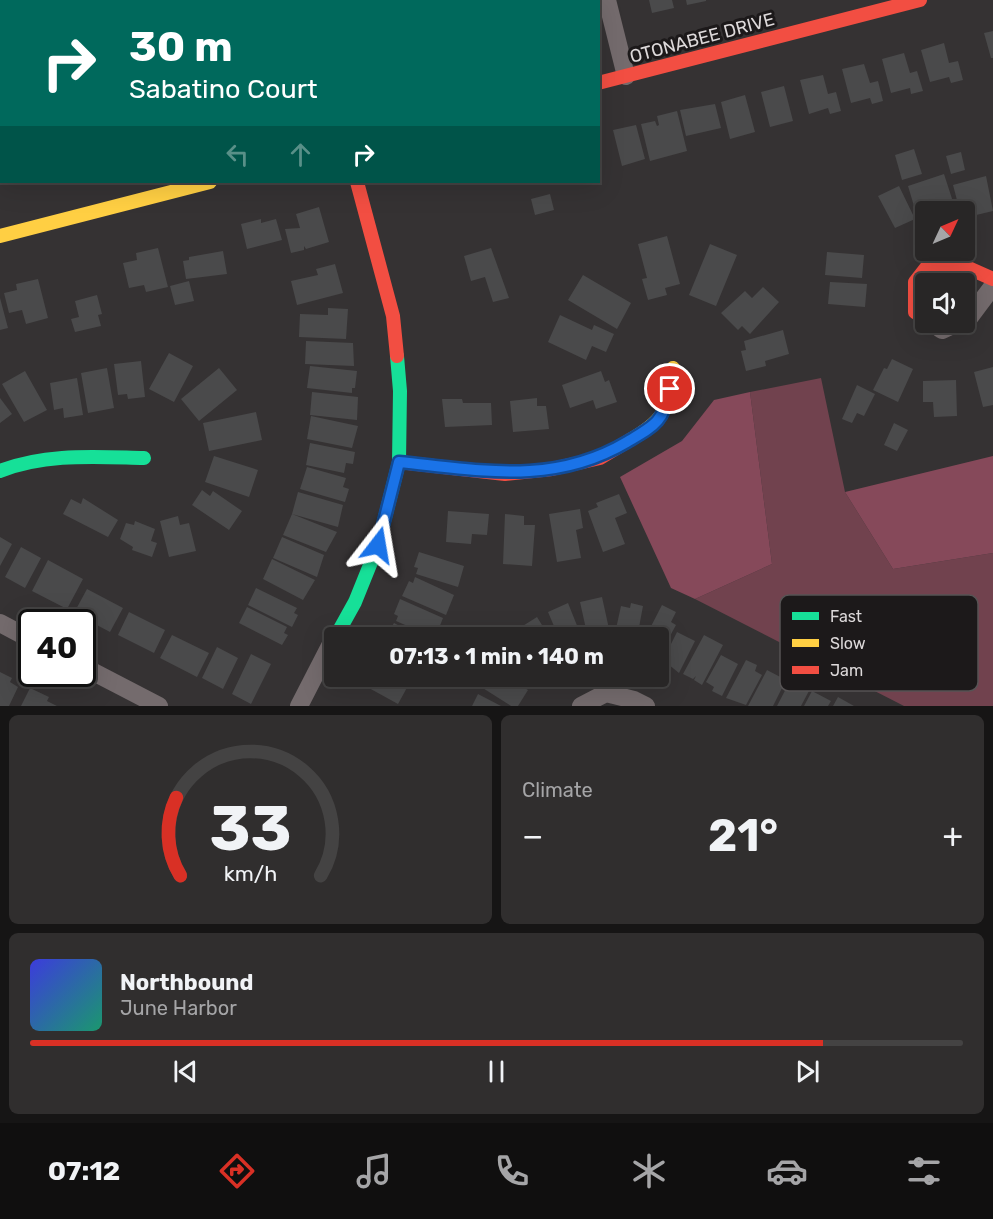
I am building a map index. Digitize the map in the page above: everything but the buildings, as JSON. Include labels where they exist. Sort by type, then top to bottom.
[{"type":"street","points":[[607,0],[626,76]]},
{"type":"street","name":"OTONABEE DRIVE","points":[[600,82],[920,0]]},
{"type":"street","points":[[0,236],[152,189],[202,183]]},
{"type":"street","points":[[341,627],[355,602],[378,545],[399,462],[400,391],[393,316],[357,183]]},
{"type":"street","points":[[922,273],[929,264],[966,267],[993,279]]},
{"type":"street","points":[[975,310],[993,286]]},
{"type":"street","points":[[399,462],[505,474],[552,469],[600,458],[653,426],[666,410],[673,368]]},
{"type":"street","points":[[0,471],[15,464],[53,460],[144,458]]},
{"type":"street","points":[[0,623],[18,633]]},
{"type":"street","points":[[299,706],[324,659]]},
{"type":"street","points":[[96,673],[159,706]]},
{"type":"street","points":[[581,706],[606,693],[634,700],[646,706]]},
{"type":"shaded area","points":[[821,378],[845,492],[893,569],[993,553],[993,706],[904,706],[875,691],[978,691],[978,595],[780,595],[780,643],[695,599],[772,564],[750,392]]},
{"type":"shaded area","points":[[750,392],[772,564],[695,599],[671,588],[620,477],[682,441],[714,400]]},
{"type":"shaded area","points":[[993,456],[993,553],[893,569],[845,492]]},
{"type":"traffic: fast","points":[[341,627],[355,602],[378,545],[399,462],[400,391],[397,356]]},
{"type":"traffic: fast","points":[[0,471],[17,465],[53,459],[144,458]]},
{"type":"traffic: slow","points":[[0,236],[206,183]]},
{"type":"traffic: slow","points":[[630,440],[652,425],[663,412],[669,394],[673,368]]},
{"type":"traffic: jam","points":[[600,82],[920,0]]},
{"type":"traffic: jam","points":[[357,183],[393,316],[397,356]]},
{"type":"traffic: jam","points":[[922,273],[929,264],[966,267],[993,279]]},
{"type":"traffic: jam","points":[[399,462],[505,474],[552,469],[600,458],[630,440]]},
{"type":"route","points":[[378,545],[399,462],[505,474],[552,469],[600,458],[653,426],[666,410],[670,389]]}]
